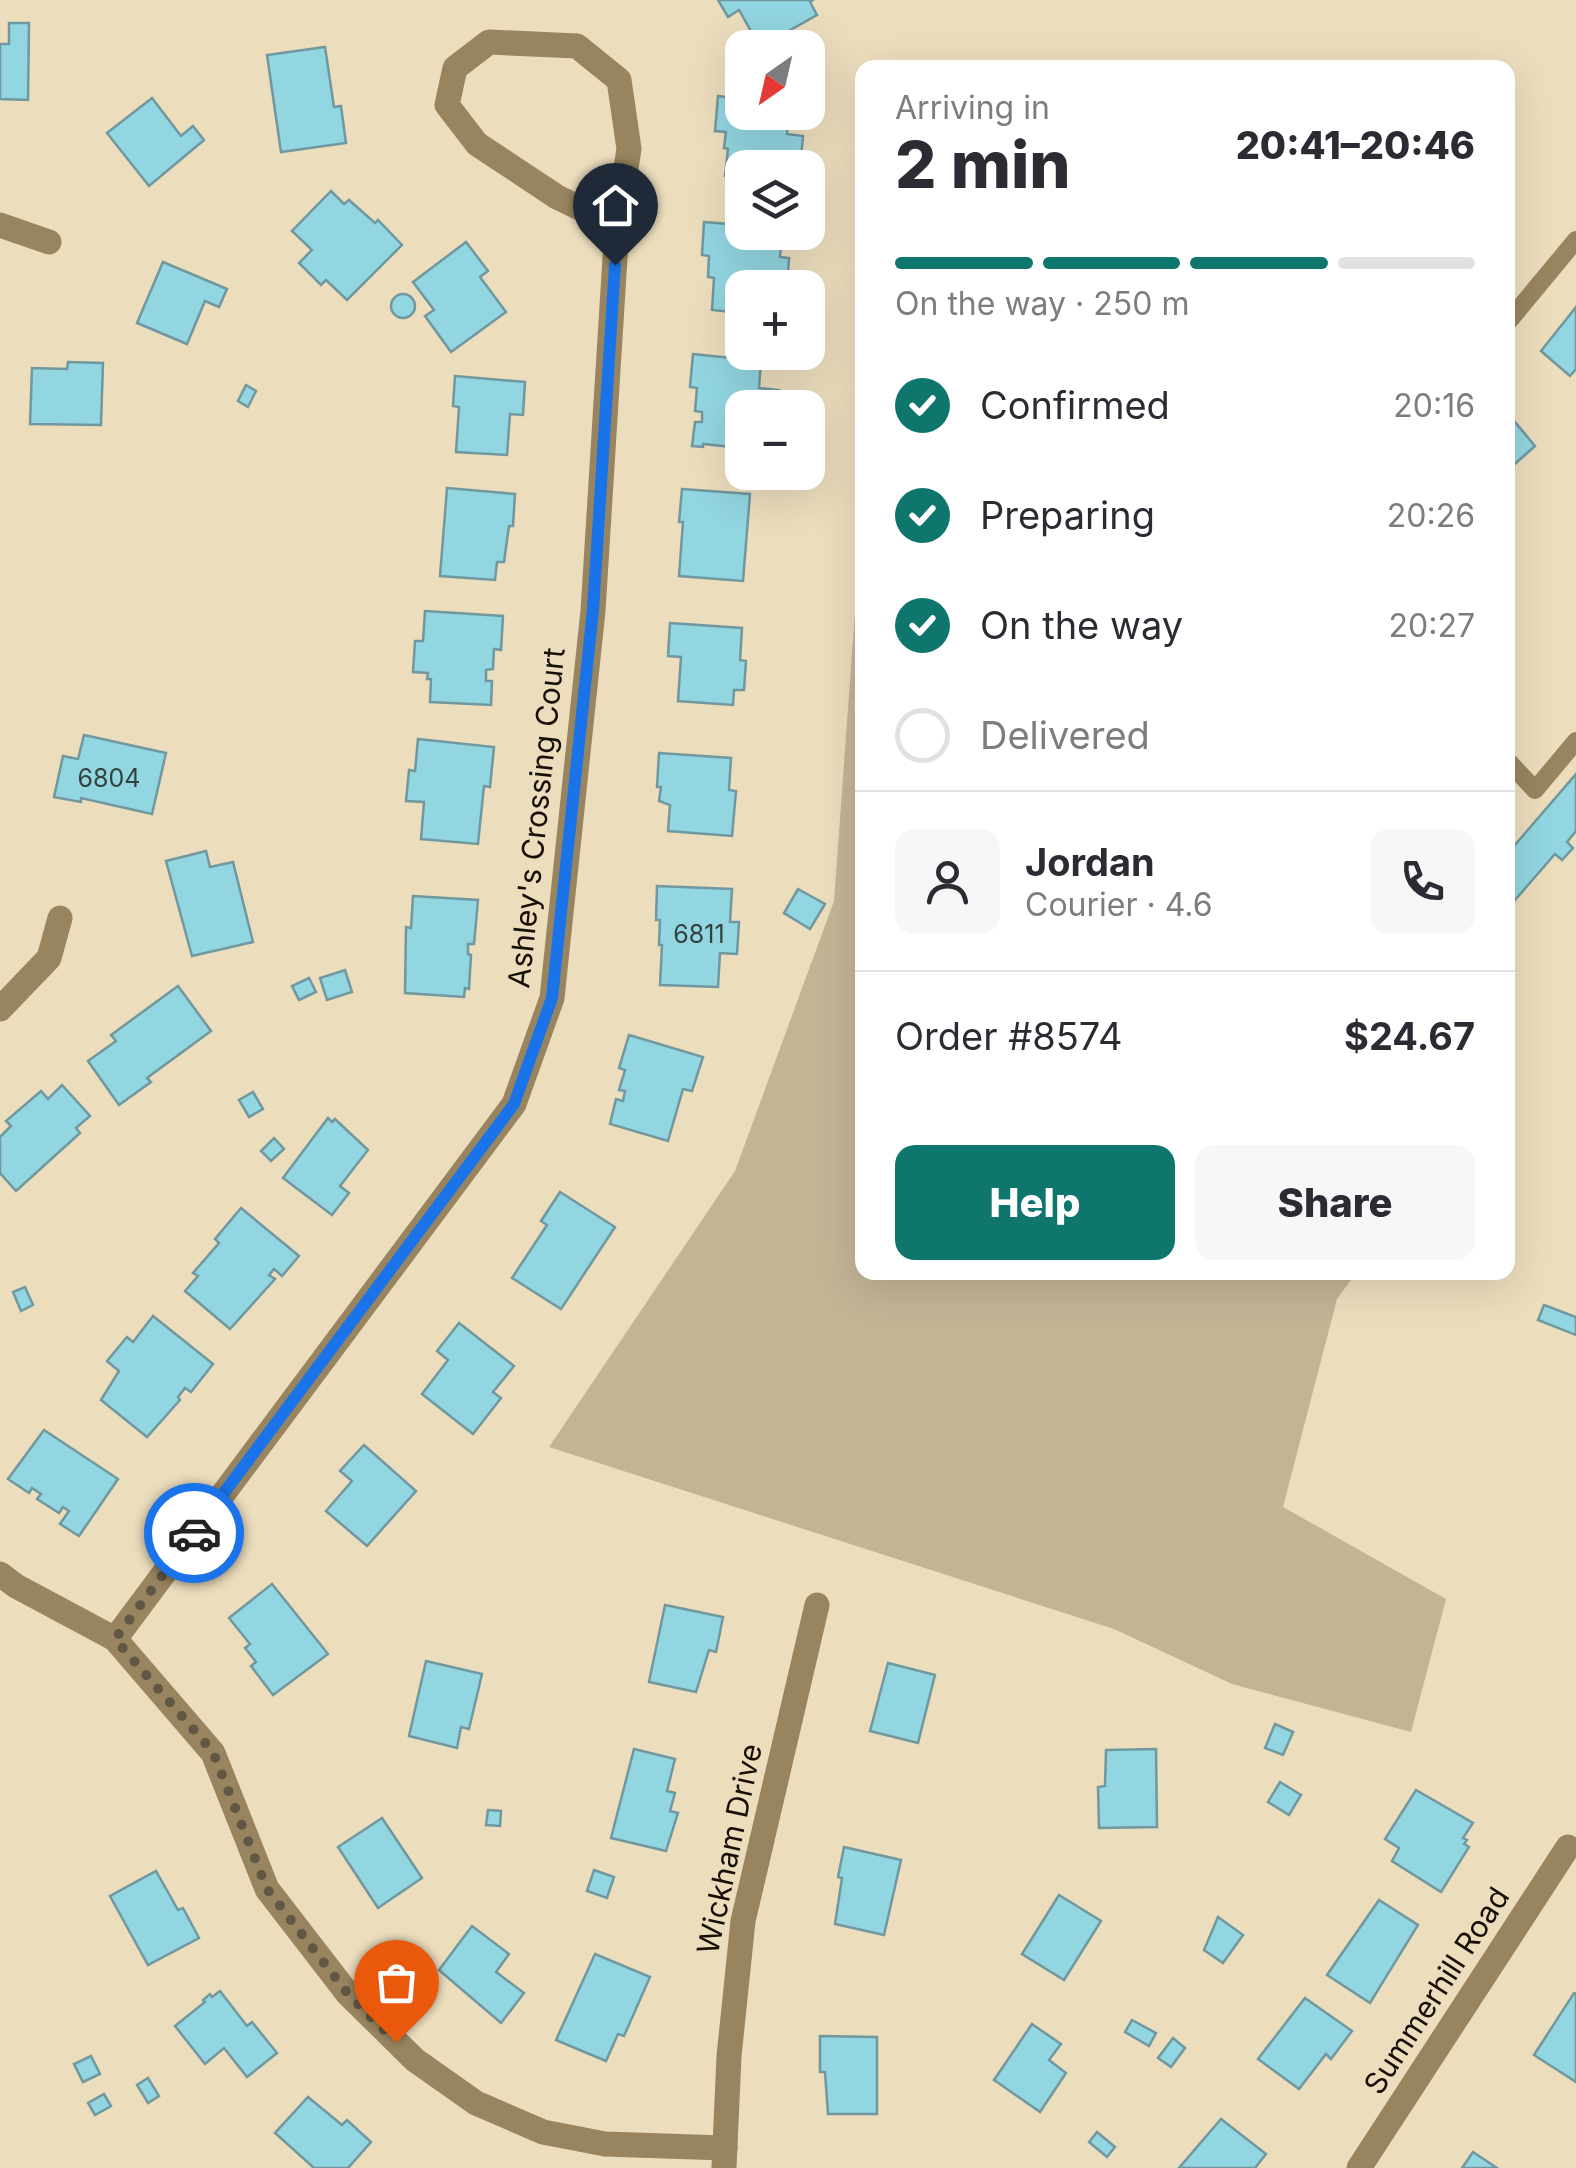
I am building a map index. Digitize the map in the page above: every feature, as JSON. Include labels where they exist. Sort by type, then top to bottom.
[{"type":"street","name":"Ashley's Crossing Court","points":[[115,1639],[514,1104],[552,998],[593,610],[617,226],[630,149],[619,80],[577,46],[490,42],[455,68],[447,105],[478,144],[557,197],[617,226]]},
{"type":"street","points":[[0,225],[49,242]]},
{"type":"street","points":[[0,1009],[48,958],[60,918]]},
{"type":"street","points":[[0,1574],[115,1639],[213,1752],[267,1889],[348,1994],[415,2060],[476,2102],[543,2132],[605,2144],[724,2158]]},
{"type":"street","name":"Wickham Drive","points":[[724,2158],[743,1921],[817,1605]]},
{"type":"street","name":"Summerhill Road","points":[[1359,2168],[1568,1847]]},
{"type":"lane","points":[[1515,314],[1576,240]]},
{"type":"lane","points":[[1515,769],[1535,790],[1576,742]]},
{"type":"shaded area","points":[[855,612],[855,1280],[1351,1280],[1337,1299],[1283,1507],[1446,1599],[1411,1732],[1232,1684],[1114,1629],[549,1447],[735,1171],[834,901]]},
{"type":"building","points":[[718,0],[813,0],[810,2],[817,15],[790,30],[750,30],[739,10],[728,17]]},
{"type":"building","points":[[9,23],[29,23],[28,100],[0,99],[0,44],[9,44]]},
{"type":"building","points":[[325,47],[334,107],[341,106],[346,143],[281,152],[267,55]]},
{"type":"building","points":[[718,96],[725,97],[725,130],[787,130],[787,134],[803,136],[802,150],[728,150],[724,148],[726,132],[715,131]]},
{"type":"building","points":[[152,98],[181,136],[193,126],[204,140],[149,186],[107,133]]},
{"type":"building","points":[[331,191],[344,204],[349,200],[375,223],[378,220],[402,245],[347,300],[326,280],[321,285],[299,263],[312,250],[292,231]]},
{"type":"building","points":[[704,222],[725,224],[725,250],[781,250],[780,257],[789,258],[788,270],[725,270],[725,311],[712,310],[714,278],[708,277],[709,256],[702,255]]},
{"type":"building","points":[[466,242],[488,271],[480,277],[506,312],[451,352],[425,316],[434,310],[413,282]]},
{"type":"building","points":[[163,262],[227,289],[219,307],[205,301],[187,344],[137,323]]},
{"type":"building","points":[[403,294],[415,306],[403,318],[391,306]]},
{"type":"building","points":[[1576,307],[1576,369],[1570,376],[1541,351]]},
{"type":"building","points":[[693,354],[725,357],[725,370],[760,370],[759,388],[779,390],[725,390],[725,446],[703,447],[692,446],[695,422],[702,422],[702,412],[695,411],[697,388],[690,387]]},
{"type":"building","points":[[68,362],[103,363],[101,425],[30,424],[32,368],[67,369]]},
{"type":"building","points":[[455,376],[525,382],[523,415],[510,414],[507,455],[456,452],[459,407],[453,406]]},
{"type":"building","points":[[246,385],[256,391],[248,407],[238,401]]},
{"type":"building","points":[[1515,422],[1535,446],[1515,464]]},
{"type":"building","points":[[447,488],[515,494],[513,526],[509,526],[504,562],[497,562],[495,580],[440,576]]},
{"type":"building","points":[[682,489],[750,494],[743,581],[679,576]]},
{"type":"building","points":[[425,611],[503,616],[501,650],[494,649],[493,669],[486,670],[486,681],[492,681],[491,705],[430,702],[428,673],[413,672],[415,641],[423,641]]},
{"type":"building","points":[[670,623],[742,628],[740,660],[746,661],[744,690],[734,690],[733,705],[678,701],[681,657],[668,656]]},
{"type":"building","points":[[84,735],[166,753],[152,814],[81,798],[81,802],[54,797],[63,756],[78,759]]},
{"type":"building","points":[[418,739],[494,747],[490,787],[484,786],[478,844],[421,839],[424,802],[406,801],[409,770],[415,771]]},
{"type":"building","points":[[659,753],[731,758],[729,790],[736,791],[732,836],[668,831],[670,805],[659,801],[661,787],[657,787]]},
{"type":"building","points":[[1576,774],[1576,831],[1567,842],[1573,848],[1562,860],[1555,854],[1515,900],[1515,845]]},
{"type":"building","points":[[206,851],[210,867],[233,862],[253,942],[192,956],[166,861]]},
{"type":"building","points":[[657,886],[732,889],[730,922],[739,922],[737,954],[720,953],[718,987],[660,985],[662,945],[660,920],[656,920]]},
{"type":"building","points":[[798,889],[825,904],[810,929],[784,913]]},
{"type":"building","points":[[413,896],[478,900],[474,944],[468,944],[469,989],[465,988],[464,997],[405,993],[406,927],[411,928]]},
{"type":"building","points":[[345,970],[352,992],[327,1000],[320,978]]},
{"type":"building","points":[[309,978],[316,992],[299,1000],[292,986]]},
{"type":"building","points":[[178,986],[211,1031],[147,1078],[151,1082],[119,1105],[88,1061],[116,1041],[111,1035]]},
{"type":"building","points":[[629,1035],[703,1057],[692,1091],[683,1089],[668,1141],[610,1124],[616,1099],[623,1101],[625,1091],[619,1090],[625,1070],[619,1068]]},
{"type":"building","points":[[62,1085],[90,1116],[76,1128],[80,1133],[16,1191],[0,1173],[0,1137],[11,1126],[6,1121],[41,1091],[48,1099]]},
{"type":"building","points":[[253,1092],[263,1109],[249,1117],[239,1100]]},
{"type":"building","points":[[328,1118],[332,1122],[335,1119],[368,1150],[340,1186],[349,1193],[332,1215],[283,1178]]},
{"type":"building","points":[[274,1138],[284,1149],[271,1161],[261,1151]]},
{"type":"building","points":[[560,1192],[615,1227],[561,1309],[512,1278],[547,1225],[541,1221]]},
{"type":"building","points":[[241,1208],[299,1256],[282,1276],[274,1269],[269,1275],[275,1279],[230,1329],[185,1291],[198,1276],[193,1273],[219,1243],[215,1239]]},
{"type":"building","points":[[25,1287],[33,1305],[21,1311],[13,1292]]},
{"type":"building","points":[[1544,1305],[1576,1317],[1576,1335],[1538,1320]]},
{"type":"building","points":[[153,1316],[213,1364],[191,1392],[185,1388],[180,1400],[147,1437],[101,1400],[119,1371],[107,1361],[127,1337],[133,1342]]},
{"type":"building","points":[[459,1323],[514,1366],[493,1392],[501,1398],[473,1434],[422,1394],[448,1360],[437,1351]]},
{"type":"building","points":[[44,1430],[118,1479],[79,1536],[60,1524],[69,1511],[63,1507],[59,1513],[37,1499],[41,1494],[32,1488],[29,1493],[8,1479]]},
{"type":"building","points":[[364,1445],[416,1491],[367,1546],[326,1511],[352,1481],[340,1471]]},
{"type":"building","points":[[272,1584],[328,1654],[273,1695],[251,1666],[256,1662],[245,1648],[250,1644],[229,1618]]},
{"type":"building","points":[[665,1605],[723,1617],[716,1652],[709,1650],[696,1692],[649,1682]]},
{"type":"building","points":[[426,1661],[482,1674],[469,1729],[461,1727],[457,1748],[409,1736]]},
{"type":"building","points":[[888,1663],[935,1675],[918,1743],[870,1731]]},
{"type":"building","points":[[1275,1724],[1293,1732],[1283,1755],[1265,1748]]},
{"type":"building","points":[[634,1749],[675,1759],[667,1791],[675,1793],[670,1811],[678,1813],[666,1851],[611,1838]]},
{"type":"building","points":[[1156,1749],[1157,1827],[1099,1828],[1098,1787],[1105,1786],[1106,1750]]},
{"type":"building","points":[[1280,1782],[1301,1795],[1289,1815],[1268,1802]]},
{"type":"building","points":[[1416,1790],[1473,1823],[1463,1838],[1469,1847],[1441,1892],[1392,1861],[1399,1848],[1385,1839]]},
{"type":"building","points":[[488,1810],[501,1811],[500,1826],[486,1825]]},
{"type":"building","points":[[382,1818],[422,1878],[378,1908],[338,1847]]},
{"type":"building","points":[[844,1847],[901,1860],[884,1935],[835,1924]]},
{"type":"building","points":[[594,1870],[614,1877],[607,1898],[587,1891]]},
{"type":"building","points":[[156,1871],[199,1938],[148,1965],[110,1896]]},
{"type":"building","points":[[1059,1895],[1101,1921],[1064,1980],[1022,1954]]},
{"type":"building","points":[[1379,1900],[1418,1925],[1370,2003],[1327,1975]]},
{"type":"building","points":[[1218,1917],[1243,1935],[1223,1963],[1204,1950]]},
{"type":"building","points":[[472,1926],[509,1954],[496,1972],[524,1993],[501,2023],[439,1970]]},
{"type":"building","points":[[595,1954],[650,1977],[624,2036],[618,2034],[606,2061],[556,2040]]},
{"type":"building","points":[[220,1991],[247,2026],[252,2022],[277,2053],[247,2077],[224,2048],[205,2064],[175,2026],[210,1994],[212,1997]]},
{"type":"building","points":[[1576,1994],[1576,2082],[1534,2055]]},
{"type":"building","points":[[1305,1998],[1352,2031],[1331,2059],[1326,2054],[1299,2089],[1258,2059]]},
{"type":"building","points":[[1132,2020],[1156,2033],[1149,2046],[1125,2032]]},
{"type":"building","points":[[1032,2024],[1061,2044],[1049,2060],[1066,2073],[1040,2112],[994,2080]]},
{"type":"building","points":[[820,2036],[877,2037],[877,2114],[828,2114],[825,2072],[820,2072]]},
{"type":"building","points":[[1173,2038],[1185,2048],[1171,2067],[1158,2058]]},
{"type":"building","points":[[91,2056],[100,2074],[83,2082],[74,2064]]},
{"type":"building","points":[[148,2078],[159,2096],[148,2103],[137,2085]]},
{"type":"building","points":[[104,2094],[111,2106],[95,2115],[88,2103]]},
{"type":"building","points":[[308,2097],[342,2125],[347,2120],[371,2142],[348,2168],[314,2168],[275,2133]]},
{"type":"building","points":[[1221,2119],[1266,2154],[1255,2168],[1179,2168]]},
{"type":"building","points":[[1097,2132],[1115,2147],[1107,2157],[1089,2142]]},
{"type":"building","points":[[1473,2152],[1497,2168],[1462,2168]]},
{"type":"way so far","points":[[194,1533],[115,1639],[213,1752],[267,1889],[314,1954],[396,2042]]},
{"type":"route","points":[[194,1533],[514,1104],[552,998],[593,610],[615,265]]}]
